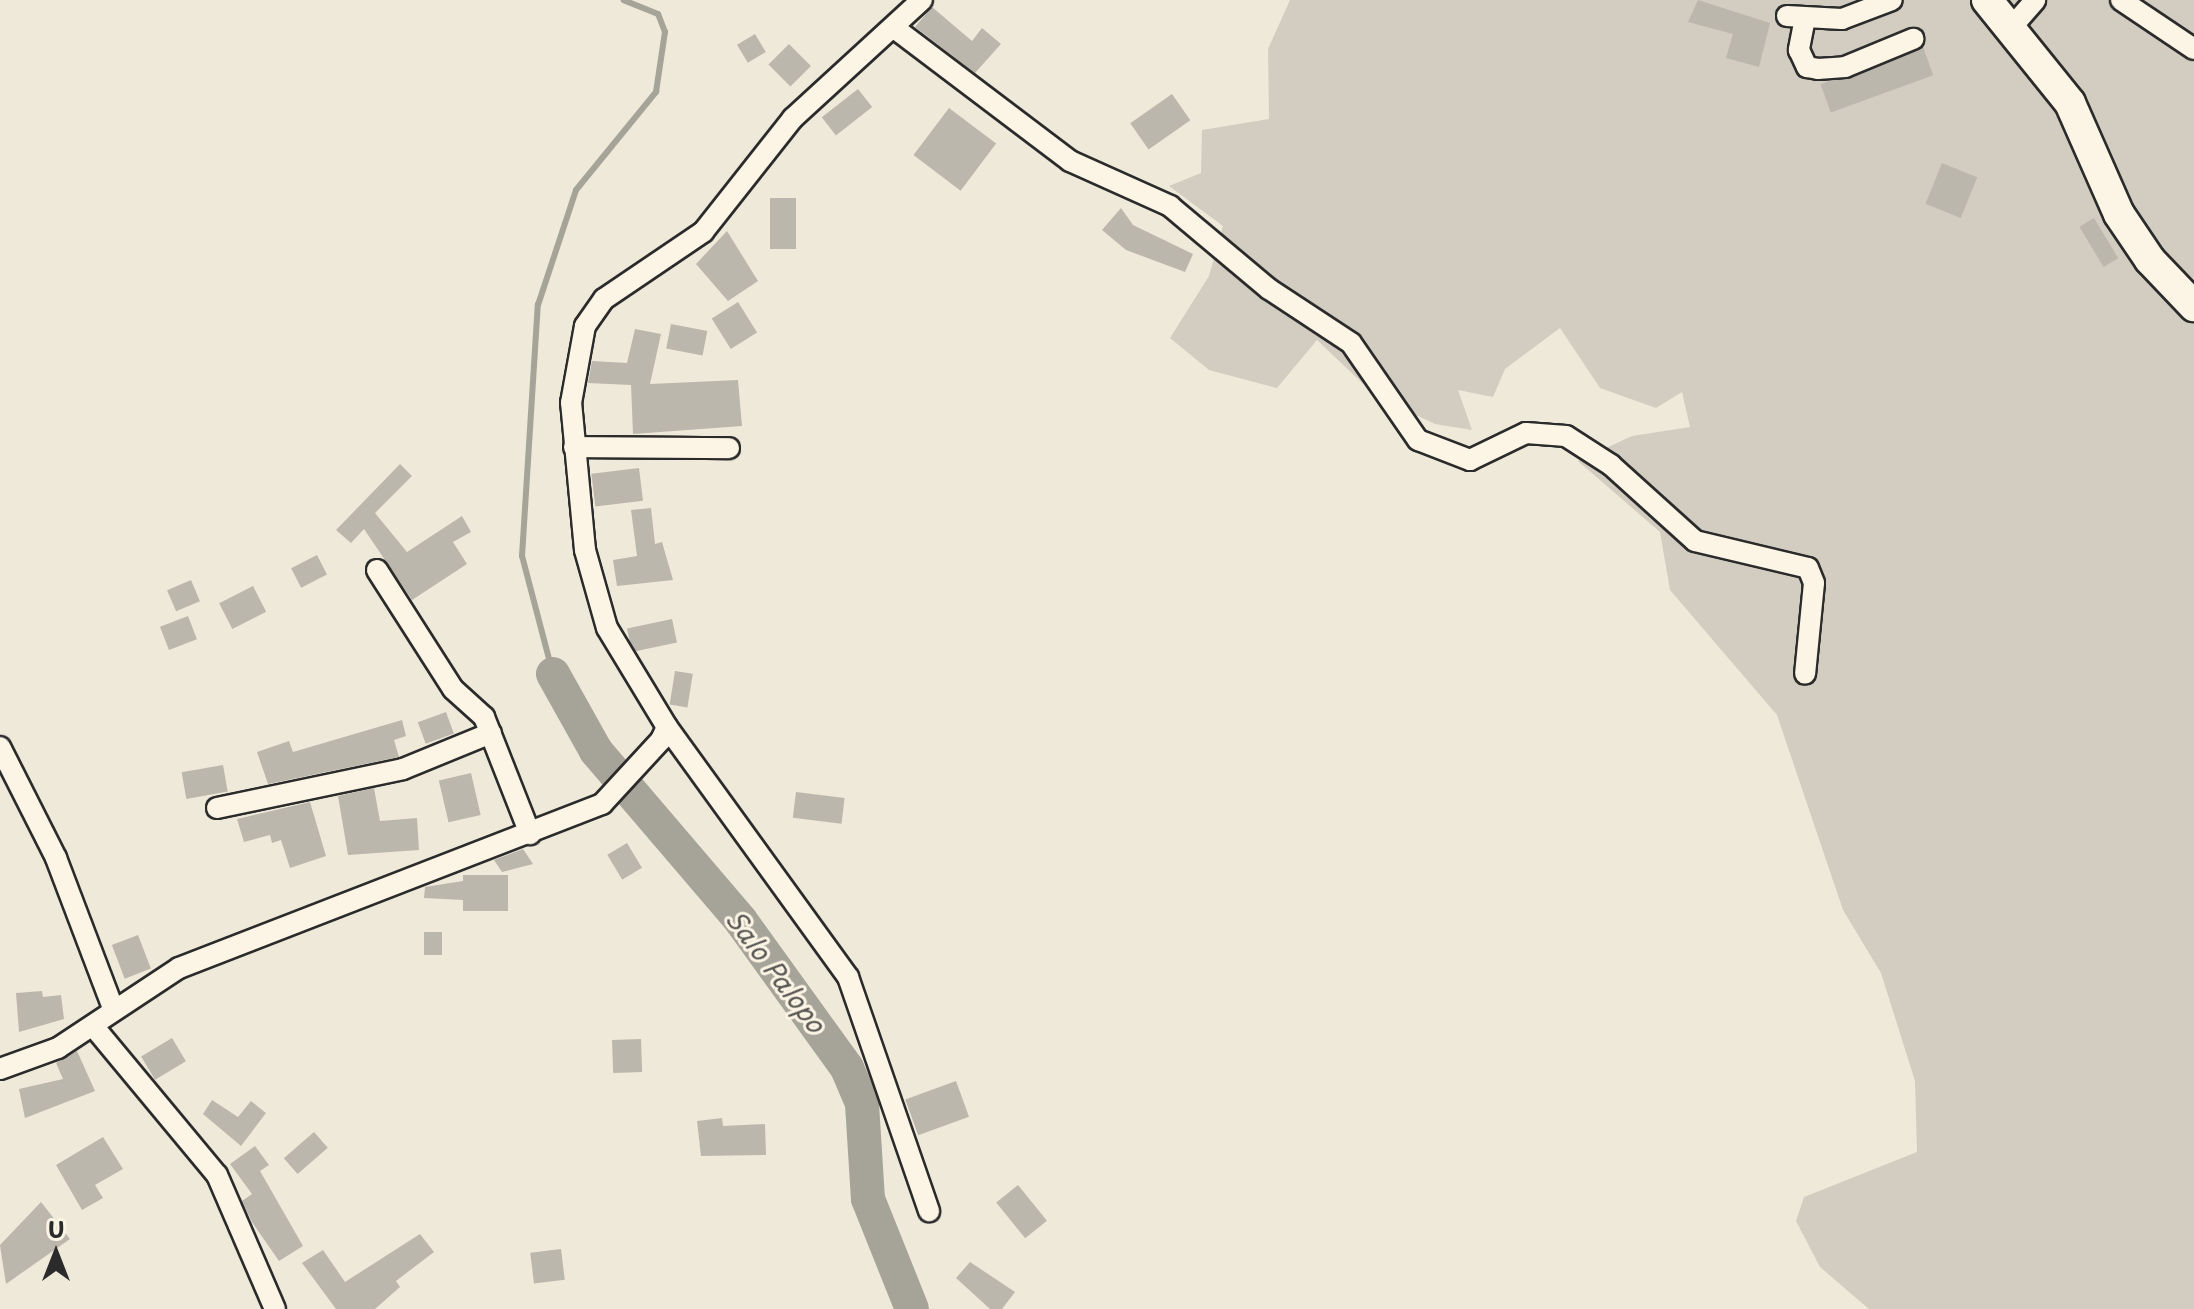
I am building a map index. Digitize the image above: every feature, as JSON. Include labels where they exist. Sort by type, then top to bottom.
[{"type":"highway","points":[[1987,0],[2070,103],[2119,214],[2194,306]]},
{"type":"street","points":[[922,0],[897,30],[793,118],[703,232],[604,299],[585,326],[577,357],[574,447],[597,599],[664,734],[848,977],[929,1211]]},
{"type":"street","points":[[1892,0],[1860,16],[1796,17],[1799,50],[1807,67],[1845,67],[1913,39]]},
{"type":"street","points":[[2011,28],[2035,0]]},
{"type":"street","points":[[2121,0],[2194,49]]},
{"type":"street","points":[[897,30],[1070,161],[1170,206],[1269,289],[1351,343],[1418,440],[1470,460],[1526,433],[1566,436],[1611,465],[1695,541],[1808,568],[1814,583],[1805,674]]},
{"type":"street","points":[[574,447],[729,448]]},
{"type":"street","points":[[377,570],[491,733],[530,834]]},
{"type":"street","points":[[217,808],[403,769],[491,733]]},
{"type":"street","points":[[0,1069],[94,1027],[113,1008],[205,957],[602,804],[664,734]]},
{"type":"street","points":[[0,747],[56,858],[113,1008]]},
{"type":"street","points":[[94,1027],[217,1175],[275,1309]]},
{"type":"shaded area","points":[[1290,0],[2194,0],[2194,1309],[1869,1309],[1820,1267],[1796,1221],[1804,1197],[1917,1152],[1915,1081],[1881,973],[1843,910],[1777,715],[1670,590],[1660,532],[1578,461],[1632,436],[1690,427],[1682,392],[1656,408],[1600,388],[1560,328],[1505,369],[1493,397],[1458,390],[1472,430],[1435,424],[1376,396],[1317,340],[1277,388],[1209,370],[1170,338],[1209,276],[1223,226],[1169,186],[1201,173],[1202,130],[1269,119],[1268,49]]},
{"type":"building","points":[[1698,0],[1770,23],[1759,67],[1726,58],[1733,34],[1688,22]]},
{"type":"building","points":[[932,7],[972,41],[982,28],[1001,44],[975,73],[915,27]]},
{"type":"building","points":[[755,34],[766,52],[748,63],[737,45]]},
{"type":"building","points":[[789,44],[811,66],[790,86],[768,65]]},
{"type":"building","points":[[1923,47],[1933,75],[1831,112],[1821,84]]},
{"type":"building","points":[[858,89],[872,107],[836,135],[822,117]]},
{"type":"building","points":[[1172,94],[1190,120],[1149,149],[1130,123]]},
{"type":"building","points":[[949,108],[996,144],[961,191],[913,155]]},
{"type":"building","points":[[1942,163],[1977,177],[1961,218],[1926,204]]},
{"type":"building","points":[[770,198],[796,198],[796,249],[770,249]]},
{"type":"building","points":[[1121,208],[1133,225],[1193,254],[1185,272],[1126,250],[1102,230]]},
{"type":"building","points":[[2094,218],[2118,258],[2104,267],[2079,227]]},
{"type":"building","points":[[727,231],[758,281],[728,301],[696,264]]},
{"type":"building","points":[[738,302],[757,333],[731,349],[712,318]]},
{"type":"building","points":[[671,324],[707,331],[703,356],[666,349]]},
{"type":"building","points":[[635,329],[661,334],[650,384],[738,380],[742,426],[633,434],[631,385],[588,383],[592,361],[627,363]]},
{"type":"building","points":[[400,464],[412,476],[375,513],[407,552],[462,516],[471,532],[453,542],[467,564],[412,600],[364,529],[351,543],[336,530]]},
{"type":"building","points":[[639,468],[643,501],[595,507],[591,474]]},
{"type":"building","points":[[651,508],[655,544],[662,542],[673,580],[617,586],[613,560],[637,556],[631,510]]},
{"type":"building","points":[[317,555],[327,575],[301,588],[291,568]]},
{"type":"building","points":[[191,580],[200,601],[176,611],[167,590]]},
{"type":"building","points":[[253,586],[266,612],[232,629],[219,603]]},
{"type":"building","points":[[188,616],[197,639],[169,650],[160,627]]},
{"type":"building","points":[[672,619],[677,642],[632,652],[627,629]]},
{"type":"building","points":[[675,671],[693,674],[687,707],[670,705]]},
{"type":"building","points":[[446,712],[454,734],[426,744],[418,722]]},
{"type":"building","points":[[402,720],[406,736],[394,740],[399,757],[268,784],[257,752],[289,741],[293,752]]},
{"type":"building","points":[[223,765],[228,792],[186,799],[182,772]]},
{"type":"building","points":[[471,773],[481,815],[449,822],[439,780]]},
{"type":"building","points":[[374,788],[380,821],[417,818],[419,850],[348,855],[338,796]]},
{"type":"building","points":[[796,792],[845,798],[841,824],[793,818]]},
{"type":"building","points":[[310,802],[326,856],[290,868],[281,840],[272,843],[270,835],[244,842],[237,819]]},
{"type":"building","points":[[627,843],[642,868],[622,880],[607,855]]},
{"type":"building","points":[[523,849],[533,864],[502,872],[494,860]]},
{"type":"building","points":[[463,875],[508,875],[508,911],[463,911],[463,900],[424,898],[425,887],[463,881]]},
{"type":"building","points":[[424,932],[442,932],[442,955],[424,955]]},
{"type":"building","points":[[138,935],[151,969],[125,979],[112,945]]},
{"type":"building","points":[[42,991],[43,997],[61,995],[64,1019],[19,1032],[16,993]]},
{"type":"building","points":[[172,1038],[186,1061],[155,1080],[141,1057]]},
{"type":"building","points":[[641,1039],[642,1072],[613,1073],[612,1040]]},
{"type":"building","points":[[77,1051],[95,1091],[25,1118],[19,1089],[63,1079],[56,1063]]},
{"type":"building","points":[[956,1081],[969,1117],[918,1135],[905,1099]]},
{"type":"building","points":[[212,1100],[238,1117],[251,1101],[266,1113],[241,1146],[203,1114]]},
{"type":"building","points":[[722,1118],[723,1126],[765,1124],[766,1155],[701,1156],[697,1121]]},
{"type":"building","points":[[314,1132],[328,1148],[298,1174],[284,1158]]},
{"type":"building","points":[[103,1137],[123,1169],[95,1185],[103,1198],[82,1210],[56,1165]]},
{"type":"building","points":[[255,1146],[269,1165],[260,1171],[303,1246],[279,1261],[252,1222],[242,1201],[252,1194],[230,1164]]},
{"type":"building","points":[[1018,1185],[1047,1221],[1025,1238],[996,1203]]},
{"type":"building","points":[[41,1202],[70,1239],[6,1284],[0,1245]]},
{"type":"building","points":[[420,1234],[434,1252],[396,1281],[400,1287],[375,1309],[336,1309],[302,1263],[323,1250],[345,1282]]},
{"type":"building","points":[[561,1249],[565,1280],[534,1284],[530,1253]]},
{"type":"building","points":[[970,1262],[1015,1292],[1002,1309],[990,1309],[956,1278]]},
{"type":"waterway","points":[[553,674],[522,556],[538,305],[576,190],[656,92],[665,32],[658,14],[624,0]]},
{"type":"waterway","name":"Salo Palopo","points":[[553,674],[596,751],[741,921],[847,1068],[862,1104],[868,1199],[912,1309]]}]
